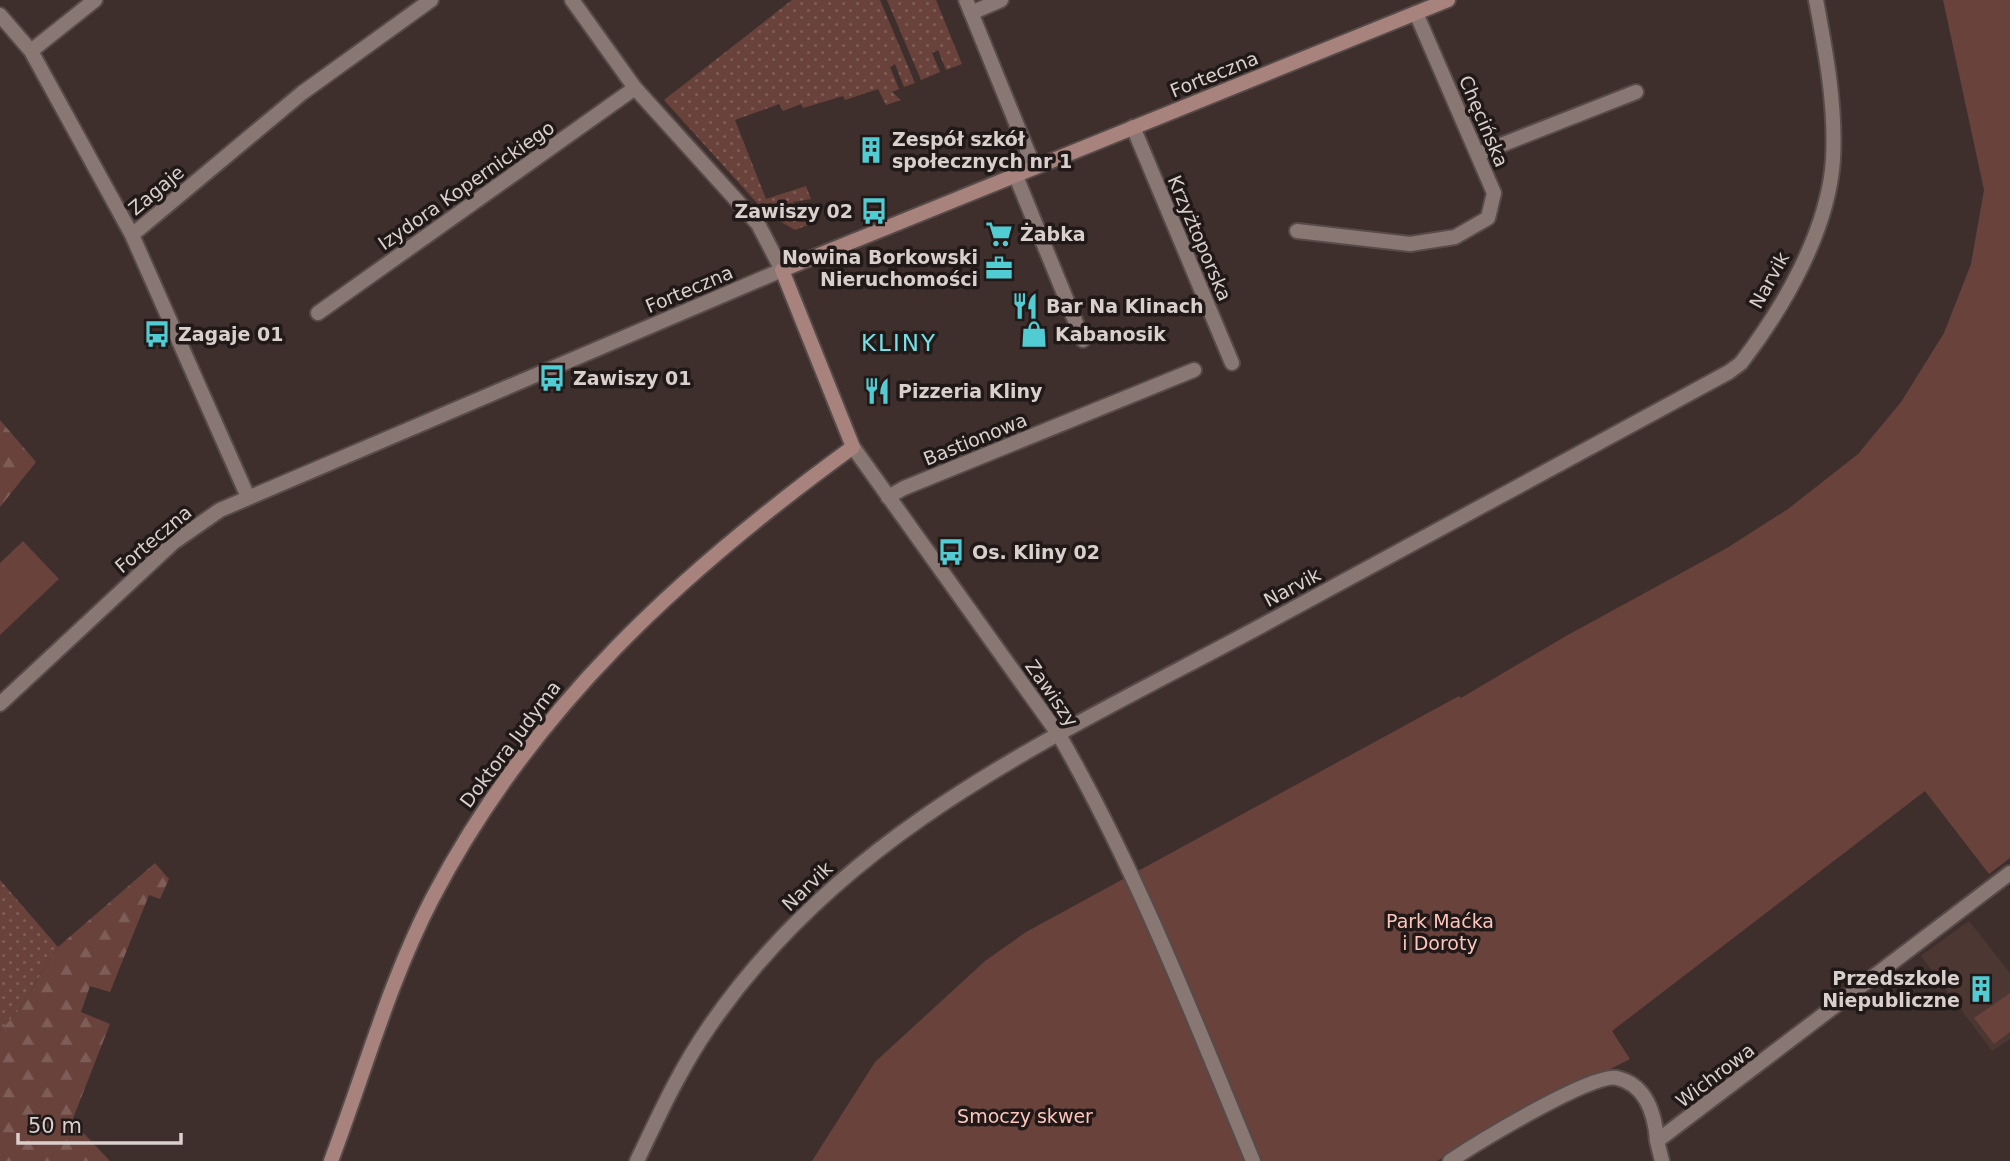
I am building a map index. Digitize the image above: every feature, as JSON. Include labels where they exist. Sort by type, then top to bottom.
[{"type":"street","points":[[31,51],[95,0]]},
{"type":"street","name":"Zagaje","points":[[248,497],[132,235],[302,93],[431,0]]},
{"type":"street","points":[[572,0],[635,88],[758,224],[782,270]]},
{"type":"street","points":[[1001,0],[968,6],[1034,167]]},
{"type":"street","name":"Forteczna","points":[[0,704],[174,542],[210,516],[248,497],[782,270],[1448,0]]},
{"type":"street","name":"Narvik","points":[[637,1161],[672,1087],[708,1027],[759,962],[816,902],[867,856],[920,817],[1059,735],[1729,373],[1741,363],[1800,265],[1821,217],[1829,185],[1832,101],[1816,0]]},
{"type":"street","name":"Chęcińska","points":[[1297,231],[1410,244],[1455,237],[1488,218],[1494,193],[1416,13]]},
{"type":"street","points":[[0,15],[31,51],[132,235]]},
{"type":"street","name":"Izydora Kopernickiego","points":[[318,313],[635,88]]},
{"type":"street","points":[[1478,154],[1636,92]]},
{"type":"street","name":"Krzyżtoporska","points":[[1133,127],[1232,363]]},
{"type":"street","points":[[1015,174],[1083,340]]},
{"type":"street","name":"Zawiszy","points":[[782,270],[853,447],[1059,735],[1136,882],[1253,1161]]},
{"type":"street","name":"Bastionowa","points":[[888,497],[904,488],[1194,370]]},
{"type":"street","name":"Doktora Judyma","points":[[331,1161],[395,985],[430,902],[471,829],[505,777],[589,675],[645,615],[715,553],[853,447]]},
{"type":"street","name":"Wichrowa","points":[[1657,1141],[2010,873]]},
{"type":"street","name":"Wichrowa","points":[[1450,1161],[1528,1115],[1597,1080],[1615,1076],[1634,1085],[1646,1099],[1655,1121],[1657,1141]]},
{"type":"street","points":[[1657,1141],[1662,1161]]},
{"type":"shaded area","points":[[1969,921],[2010,973],[2010,1039],[1992,1051],[1921,956]]},
{"type":"green space","points":[[792,0],[880,0],[915,83],[904,87],[895,64],[890,67],[899,89],[892,92],[901,100],[886,105],[878,89],[845,100],[843,96],[803,108],[801,104],[783,111],[779,104],[735,120],[766,199],[806,186],[811,199],[793,202],[799,217],[816,214],[818,221],[795,230],[766,213],[664,100]]},
{"type":"green space","points":[[887,0],[936,0],[962,64],[946,70],[938,50],[932,53],[940,72],[921,80]]},
{"type":"green space","name":"Park Maćka i Doroty","points":[[1943,0],[2010,0],[2010,858],[1989,874],[1925,791],[1612,1031],[1630,1059],[1480,1135],[1437,1161],[812,1161],[875,1062],[985,961],[1026,932],[1459,696],[1461,698],[1566,636],[1727,548],[1788,509],[1858,454],[1901,402],[1944,333],[1971,264],[1984,190]]},
{"type":"green space","points":[[0,420],[36,462],[0,507]]},
{"type":"green space","points":[[23,541],[59,579],[0,635],[0,563]]},
{"type":"green space","points":[[155,863],[169,879],[160,899],[149,895],[110,992],[90,986],[81,1012],[110,1024],[72,1121],[110,1161],[0,1161],[0,1031],[18,1011],[58,947]]},
{"type":"green space","points":[[0,880],[58,947],[18,1011],[0,1031]]},
{"type":"green space","points":[[2010,993],[2010,1032],[1994,1044],[1974,1018]]},
{"type":"place","name":"Zespół szkół społecznych nr 1","points":[[871,150]]},
{"type":"place","name":"Zawiszy 02","points":[[874,211]]},
{"type":"place","name":"Żabka","points":[[999,234]]},
{"type":"place","name":"Nowina Borkowski Nieruchomości","points":[[999,268]]},
{"type":"place","name":"Bar Na Klinach","points":[[1025,306]]},
{"type":"place","name":"Zagaje 01","points":[[157,334]]},
{"type":"place","name":"Kabanosik","points":[[1034,334]]},
{"type":"place","name":"Zawiszy 01","points":[[552,378]]},
{"type":"place","name":"Pizzeria Kliny","points":[[877,391]]},
{"type":"place","name":"Os. Kliny 02","points":[[951,552]]},
{"type":"place","name":"Przedszkole Niepubliczne","points":[[1981,989]]},
{"type":"district","name":"KLINY","points":[[899,343]]},
{"type":"park label","name":"Smoczy skwer","points":[[1025,1116]]}]
